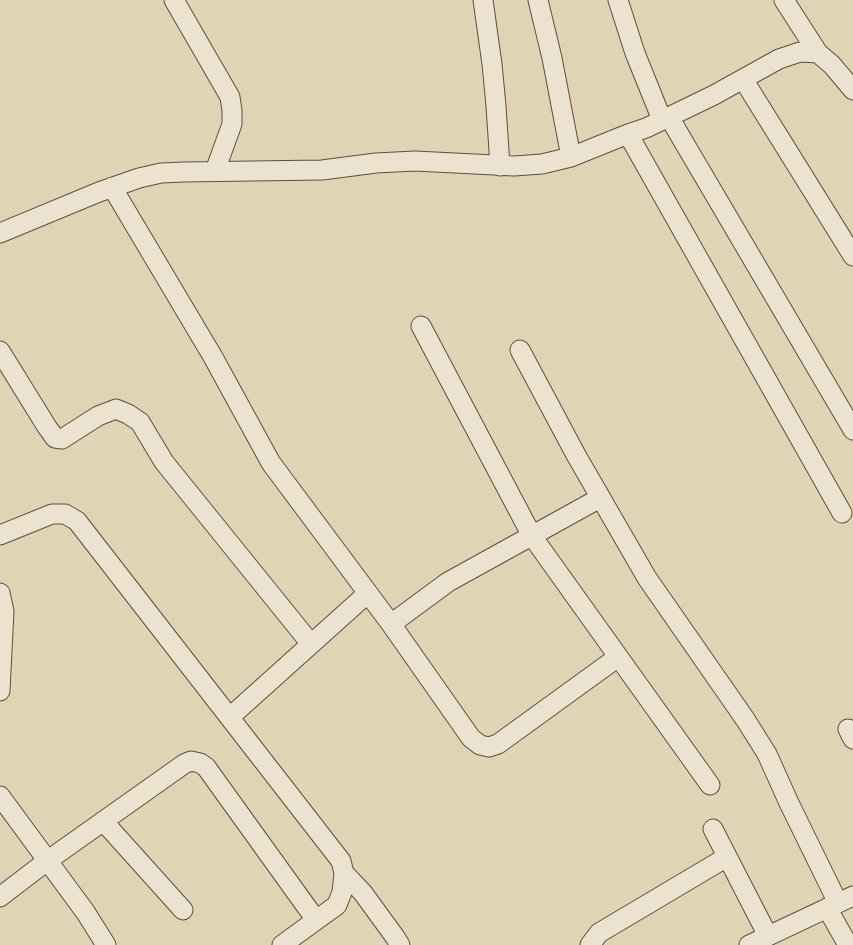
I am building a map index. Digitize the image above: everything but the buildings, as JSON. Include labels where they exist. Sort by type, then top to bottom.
[{"type":"street","points":[[174,0],[230,97],[232,124],[216,171]]},
{"type":"street","points":[[483,0],[494,81],[500,166]]},
{"type":"street","points":[[538,0],[552,58],[571,157]]},
{"type":"street","points":[[618,0],[635,53],[666,119],[853,430]]},
{"type":"street","points":[[784,0],[818,53],[832,65],[853,90]]},
{"type":"street","points":[[0,233],[112,187],[161,173],[322,170],[376,163],[416,161],[500,166],[542,164],[571,157],[646,128],[779,59],[800,52],[818,53]]},
{"type":"street","points":[[743,79],[853,256]]},
{"type":"street","points":[[628,134],[842,513]]},
{"type":"street","points":[[112,187],[213,357],[271,463],[391,624],[471,738],[480,745],[498,744],[618,657]]},
{"type":"street","points":[[421,326],[532,536],[710,785]]},
{"type":"street","points":[[520,350],[576,455],[647,578],[746,719],[767,754],[789,803],[839,902],[848,945]]},
{"type":"street","points":[[0,351],[55,438],[62,439],[98,416],[116,410],[128,414],[140,422],[164,462],[310,644]]},
{"type":"street","points":[[391,624],[448,582],[600,498]]},
{"type":"street","points":[[0,535],[52,514],[65,514],[76,521],[341,860],[344,873],[342,892],[337,905],[282,945]]},
{"type":"street","points":[[0,593],[4,611],[0,691]]},
{"type":"street","points":[[230,717],[368,593]]},
{"type":"street","points":[[0,897],[47,861],[184,764],[191,761],[206,767],[316,920]]},
{"type":"street","points":[[0,796],[86,913],[106,945]]},
{"type":"street","points":[[104,821],[183,910]]},
{"type":"street","points":[[713,829],[768,936]]},
{"type":"street","points":[[590,945],[599,933],[727,857]]},
{"type":"street","points":[[344,873],[362,893],[400,945]]},
{"type":"street","points":[[749,945],[839,902]]}]
